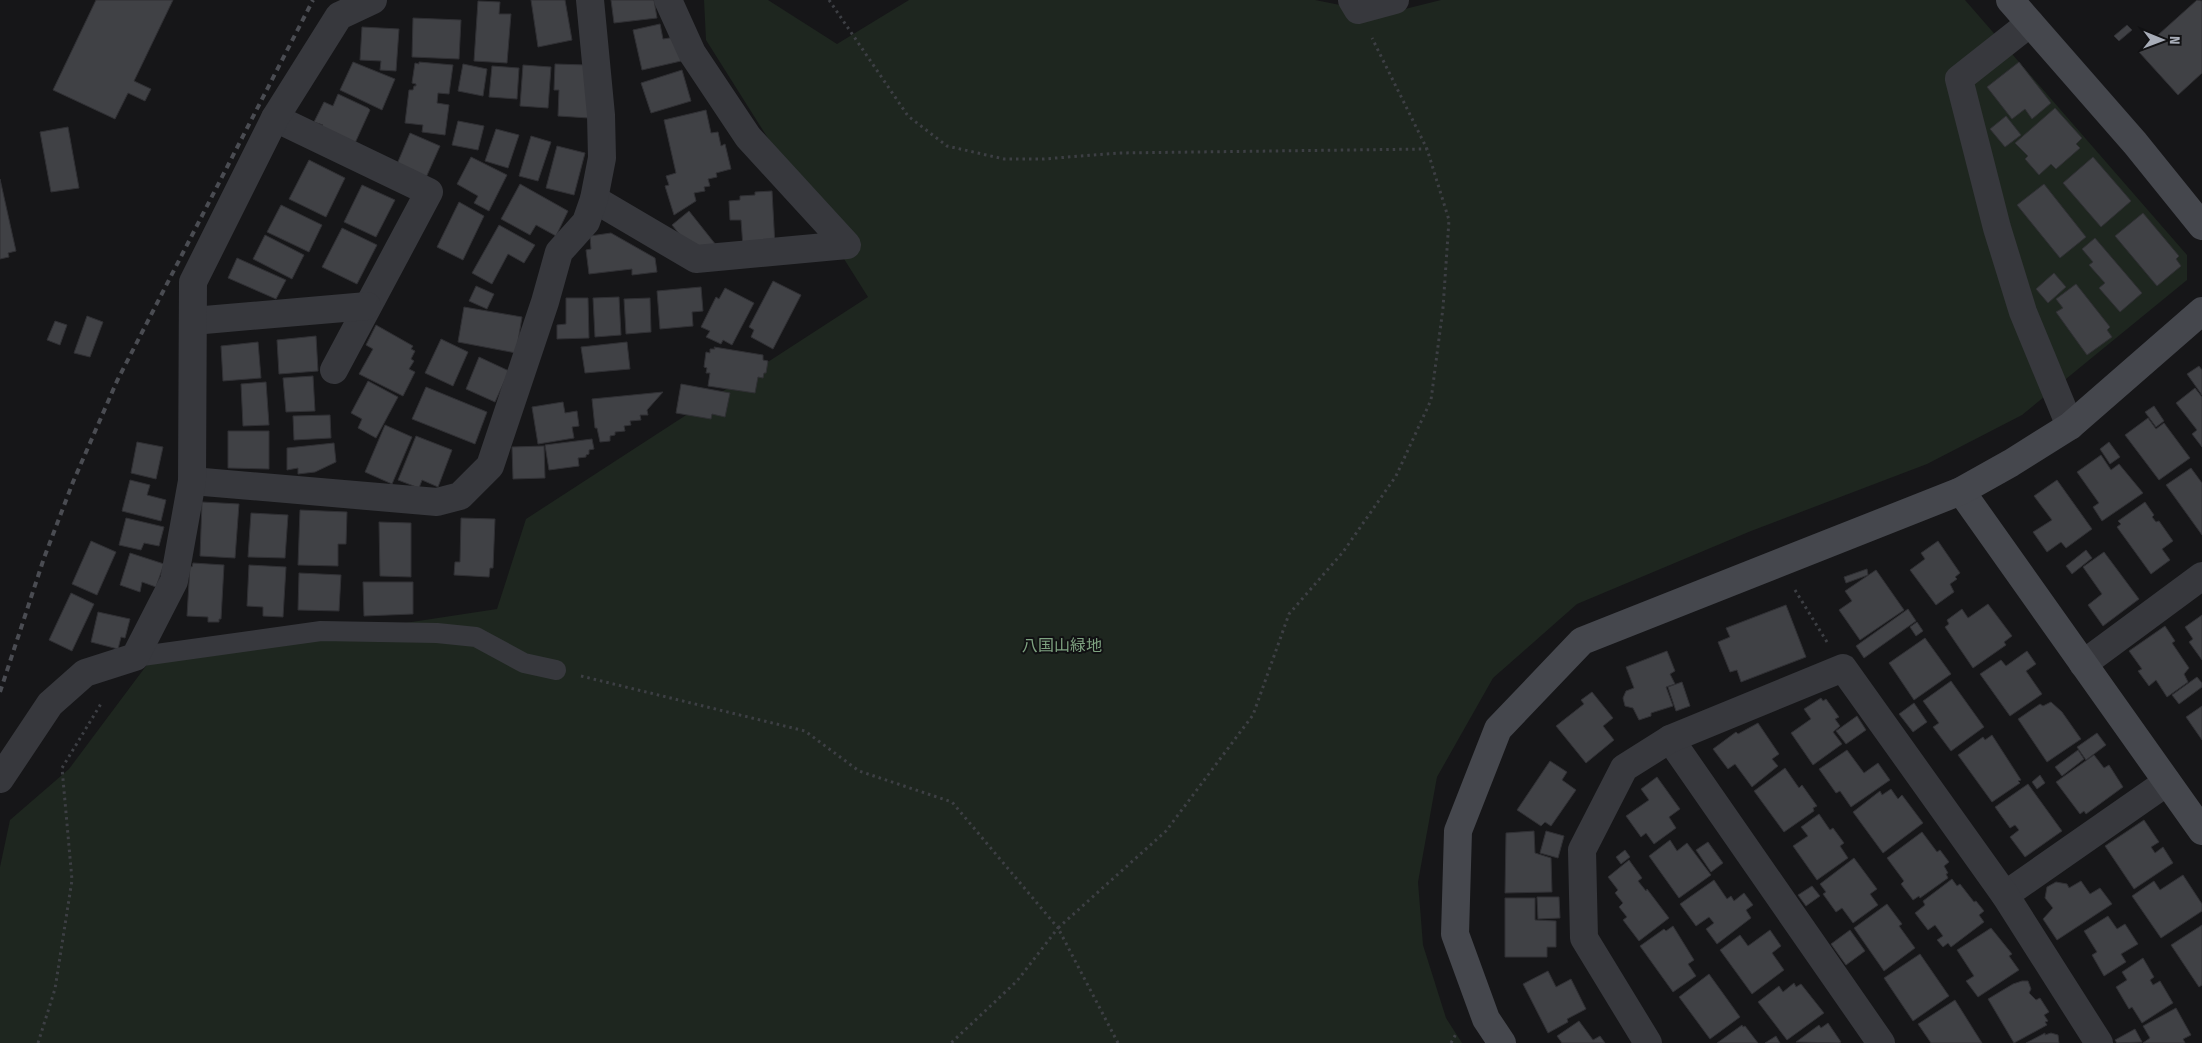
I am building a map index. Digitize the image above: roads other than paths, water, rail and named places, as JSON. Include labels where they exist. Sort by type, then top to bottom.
[{"type":"street","points":[[0,779],[50,704],[85,673],[131,659],[174,581],[192,481],[193,282],[275,118],[339,16],[373,0]]},
{"type":"street","points":[[192,481],[437,502],[460,496],[490,466],[545,302],[559,252],[586,222],[594,199],[602,158],[601,115],[590,0]]},
{"type":"street","points":[[594,199],[696,260],[847,246],[748,137],[692,54],[668,0]]},
{"type":"street","points":[[1355,5],[1396,0]]},
{"type":"street","points":[[2010,0],[2135,143],[2202,226]]},
{"type":"street","points":[[2030,23],[1959,79],[1997,228],[2023,312],[2070,426]]},
{"type":"street","points":[[275,118],[429,192],[334,370]]},
{"type":"street","points":[[193,321],[367,306]]},
{"type":"street","points":[[1502,1043],[1486,1019],[1455,934],[1458,831],[1498,729],[1582,641],[1961,491],[2011,463],[2070,426],[2202,311]]},
{"type":"street","points":[[1961,491],[2202,831]]},
{"type":"street","points":[[2083,664],[2202,576]]},
{"type":"street","points":[[1648,1043],[1584,938],[1582,850],[1624,768],[1670,739],[1843,668],[2005,895],[2099,1043]]},
{"type":"street","points":[[1670,739],[1881,1043]]},
{"type":"street","points":[[2005,895],[2167,782]]},
{"type":"lane","points":[[131,659],[321,631],[437,633],[476,638],[524,663],[556,670]]},
{"type":"railway","points":[[0,692],[44,558],[73,482],[117,381],[313,0]]},
{"type":"park label","name":"八国山緑地","points":[[1062,645]]}]
